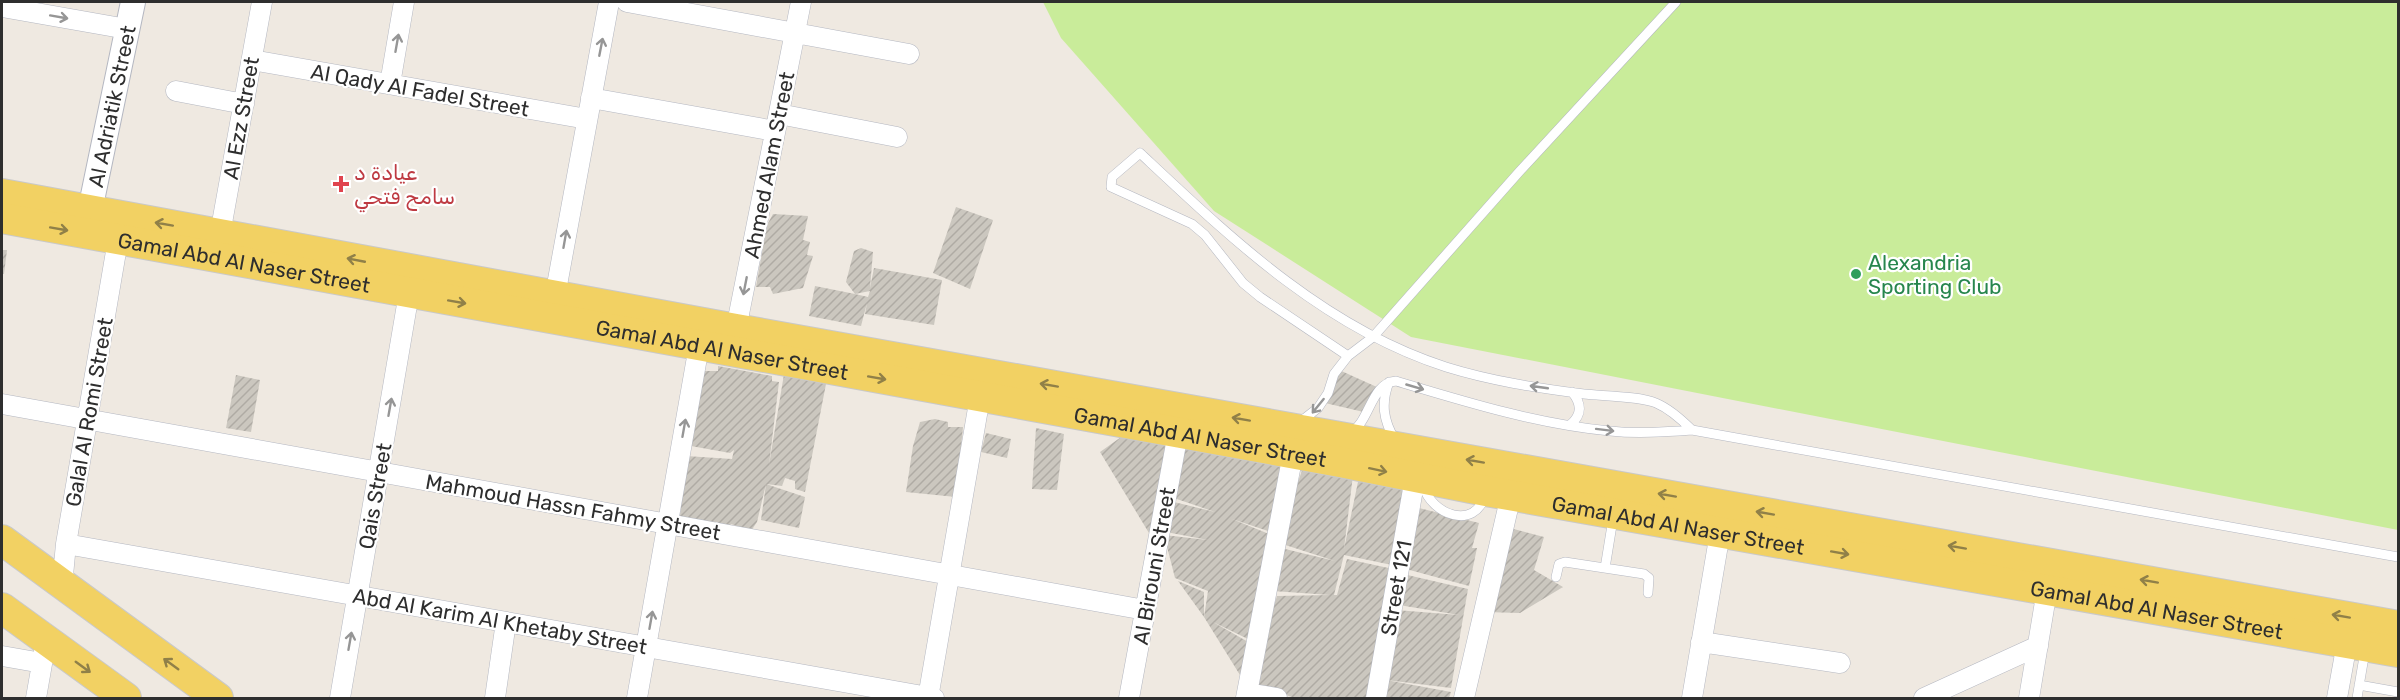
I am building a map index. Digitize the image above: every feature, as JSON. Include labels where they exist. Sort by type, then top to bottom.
[{"type":"main road","name":"Gamal Abd Al Naser Street","points":[[2,194],[736,329],[1342,450],[1418,479],[1614,514],[1722,519],[2398,626]]},
{"type":"main road","name":"Gamal Abd Al Naser Street","points":[[2,218],[1178,433],[1291,441]]},
{"type":"main road","name":"Gamal Abd Al Naser Street","points":[[1342,450],[1403,448],[2047,590],[2398,652]]},
{"type":"main road","points":[[2,540],[218,699]]},
{"type":"main road","points":[[2,608],[44,652],[126,699]]},
{"type":"street","name":"Al Adriatik Street","points":[[90,210],[133,2]]},
{"type":"street","name":"Al Ezz Street","points":[[220,234],[262,2]]},
{"type":"street","points":[[390,84],[404,2]]},
{"type":"street","points":[[555,296],[609,2]]},
{"type":"street","points":[[627,2],[909,54]]},
{"type":"street","name":"Ahmed Alam Street","points":[[736,329],[801,2]]},
{"type":"street","points":[[2,7],[127,29]]},
{"type":"street","name":"Al Qady Al Fadel Street","points":[[252,60],[587,119]]},
{"type":"street","points":[[177,91],[244,104]]},
{"type":"street","points":[[591,98],[897,137]]},
{"type":"street","name":"Galal Al Romi Street","points":[[62,586],[66,544],[118,240]]},
{"type":"street","name":"Qais Street","points":[[344,698],[358,596],[409,293]]},
{"type":"street","points":[[637,699],[699,346]]},
{"type":"street","points":[[930,698],[980,397]]},
{"type":"street","name":"Mahmoud Hassn Fahmy Street","points":[[2,404],[1145,610]]},
{"type":"street","name":"Al Birouni Street","points":[[1129,699],[1178,433]]},
{"type":"street","points":[[1277,699],[1246,696],[1291,441]]},
{"type":"street","name":"Street 121","points":[[1376,699],[1418,479]]},
{"type":"street","points":[[1464,699],[1499,493]]},
{"type":"street","points":[[1692,699],[1722,519]]},
{"type":"street","name":"Abd Al Karim Al Khetaby Street","points":[[66,544],[930,698]]},
{"type":"street","points":[[2029,699],[2047,590]]},
{"type":"street","points":[[495,699],[506,622]]},
{"type":"street","points":[[1701,642],[1840,663]]},
{"type":"street","points":[[2337,699],[2356,644]]},
{"type":"street","points":[[1924,699],[2038,646]]},
{"type":"street","points":[[2,656],[44,652],[36,699]]},
{"type":"lane","points":[[1291,441],[1328,393],[1334,374],[1347,356],[1373,337],[1519,172],[1676,2]]},
{"type":"lane","points":[[1347,356],[1243,283],[1205,235],[1192,224],[1111,187],[1112,177],[1140,153],[1217,225],[1296,290],[1373,337],[1445,366],[1508,383],[1653,402],[1674,414],[1692,430]]},
{"type":"lane","points":[[1342,450],[1362,423],[1379,388],[1396,381],[1505,413],[1570,425],[1610,431],[1651,433],[1692,430],[2398,557]]},
{"type":"lane","points":[[1389,382],[1384,395],[1384,412],[1389,429],[1403,448]]},
{"type":"lane","points":[[1570,425],[1577,419],[1580,410],[1578,400],[1572,392]]},
{"type":"lane","points":[[1605,568],[1614,514]]},
{"type":"lane","points":[[1556,577],[1557,567],[1562,562],[1647,575],[1650,581],[1648,593]]},
{"type":"lane","points":[[2356,644],[2359,685],[2357,699]]},
{"type":"lane","points":[[2359,685],[2398,692]]},
{"type":"green space","name":"Alexandria Sporting Club","points":[[1043,2],[2398,2],[2398,530],[1411,337],[1214,211],[1061,38]]},
{"type":"building","points":[[956,207],[993,220],[970,289],[933,273]]},
{"type":"building","points":[[773,214],[808,216],[803,240],[810,242],[807,255],[813,256],[803,288],[773,294],[770,287],[756,287],[767,225]]},
{"type":"building","points":[[861,248],[873,252],[870,288],[874,268],[942,280],[934,325],[865,314],[867,303],[861,326],[809,316],[815,286],[855,294],[846,282],[854,251]],"holes":[[[870,291],[868,297],[855,294]]]},
{"type":"building","points":[[2,250],[7,250],[4,274],[2,274]]},
{"type":"building","points":[[718,366],[772,376],[772,381],[779,382],[769,465],[784,374],[826,384],[805,492],[795,489],[795,481],[785,478],[782,486],[766,484],[757,522],[751,531],[731,524],[728,528],[680,516],[686,456],[732,459],[734,450],[730,453],[691,446],[702,371],[718,371]]},
{"type":"building","points":[[1337,369],[1379,388],[1368,413],[1325,403]]},
{"type":"building","points":[[236,375],[260,380],[251,432],[226,428]]},
{"type":"building","points":[[935,419],[948,422],[948,427],[963,427],[956,497],[906,492],[913,446],[920,422]]},
{"type":"building","points":[[1036,428],[1064,434],[1057,490],[1032,489]]},
{"type":"building","points":[[1131,430],[1176,444],[1155,543],[1100,452]]},
{"type":"building","points":[[986,433],[1011,439],[1007,458],[981,452]]},
{"type":"building","points":[[1182,445],[1282,462],[1271,532],[1232,519],[1269,534],[1252,641],[1213,622],[1250,643],[1248,688],[1204,617],[1208,591],[1175,578],[1164,535],[1208,540],[1166,532],[1174,502],[1215,512],[1171,497]]},
{"type":"building","points":[[1303,468],[1353,475],[1344,549],[1359,477],[1405,485],[1392,565],[1344,555],[1334,595],[1337,595],[1347,559],[1393,569],[1368,698],[1295,698],[1249,683],[1277,596],[1330,595],[1273,591],[1281,548],[1335,561],[1276,542]]},
{"type":"building","points":[[766,484],[805,497],[799,528],[761,520]]},
{"type":"building","points":[[1411,506],[1479,523],[1472,548],[1477,548],[1469,586],[1406,569]]},
{"type":"building","points":[[1510,528],[1544,537],[1534,570],[1563,587],[1520,613],[1484,612]]},
{"type":"building","points":[[1403,574],[1468,589],[1451,688],[1386,680],[1451,692],[1449,698],[1376,698],[1396,610],[1459,615],[1393,604]]},
{"type":"building","points":[[1178,581],[1204,592],[1204,617]]},
{"type":"place","name":"عيادة د سامح فتحي","points":[[341,184]]},
{"type":"place","name":"Alexandria Sporting Club","points":[[1856,274]]}]
